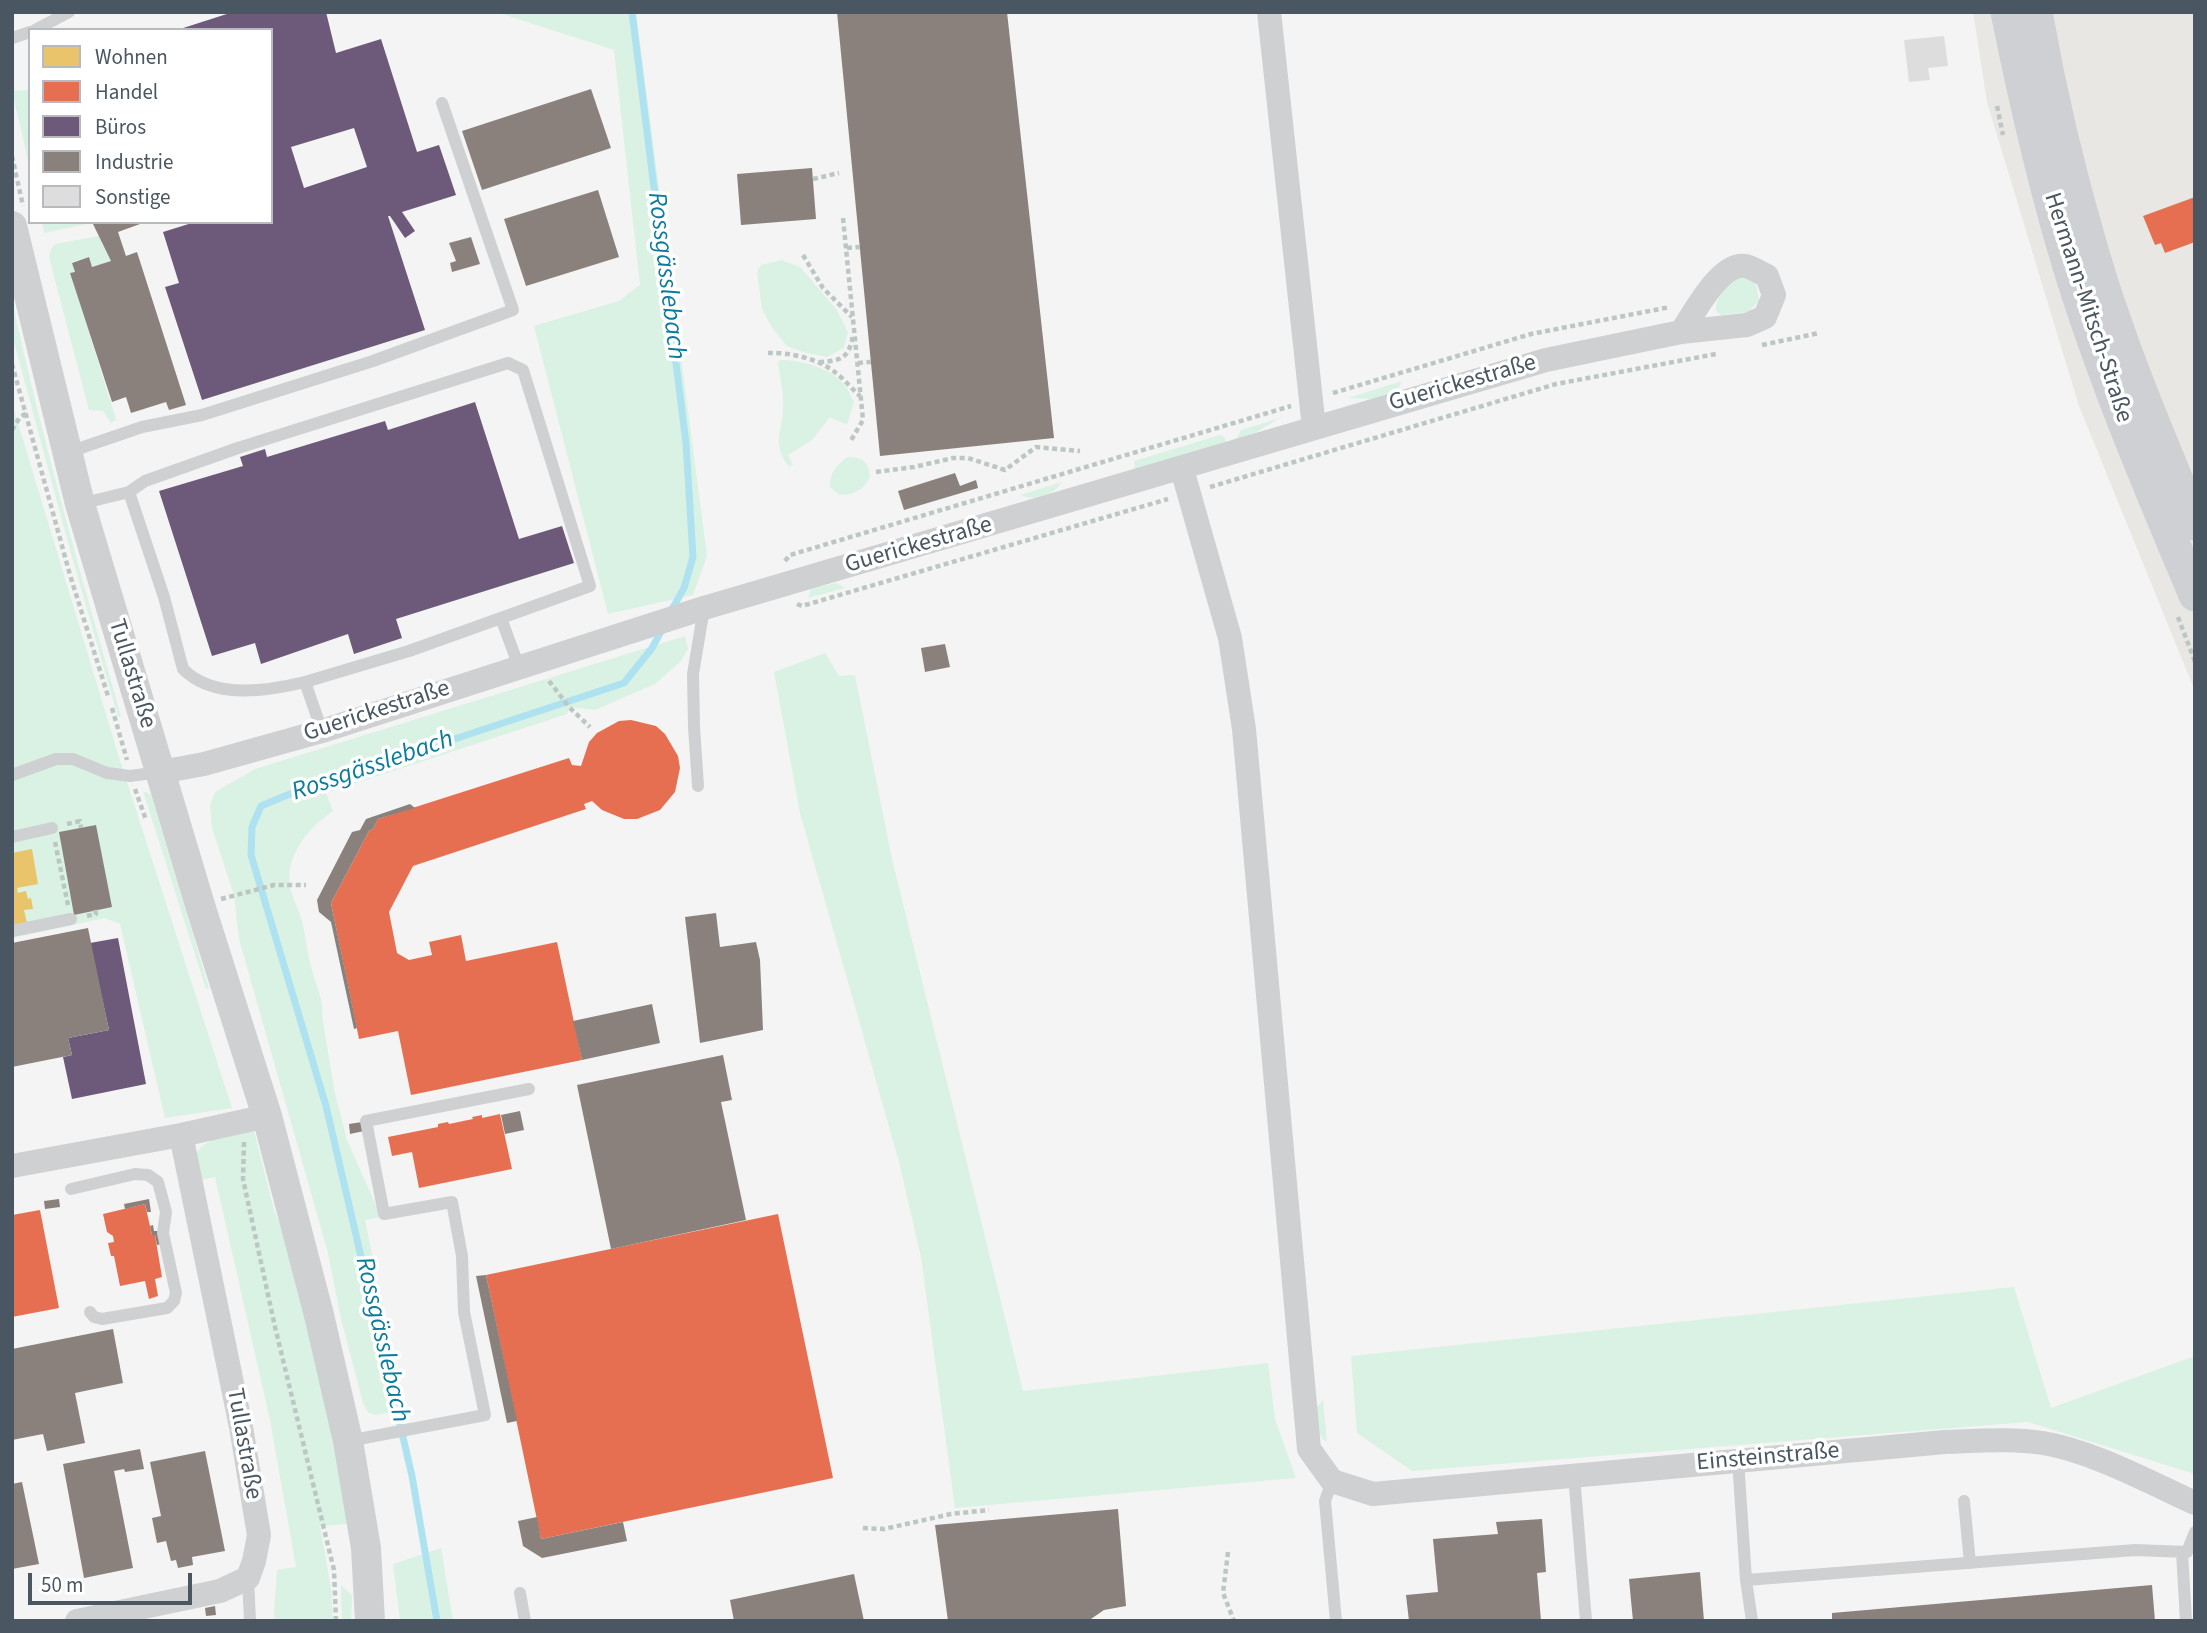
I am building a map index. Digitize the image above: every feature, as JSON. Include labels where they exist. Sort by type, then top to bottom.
[{"type":"main road","name":"Hermann-Mitsch-Straße","points":[[2007,12],[2043,173],[2072,276],[2133,444],[2195,595]]},
{"type":"main road","name":"Hermann-Mitsch-Straße","points":[[2036,12],[2071,175],[2092,253],[2141,390],[2195,524]]},
{"type":"street","points":[[1269,12],[1314,428]]},
{"type":"street","name":"Tullastraße","points":[[12,226],[66,453],[161,772],[256,1119],[360,1438],[370,1621]]},
{"type":"street","name":"Guerickestraße","points":[[161,772],[205,764],[322,731],[695,610],[764,592],[1546,360],[1681,332]]},
{"type":"street","points":[[1182,469],[1230,638],[1244,729],[1309,1449],[1332,1480]]},
{"type":"street","points":[[12,1166],[256,1119]]},
{"type":"street","name":"Tullastraße","points":[[181,1135],[241,1427],[259,1535],[248,1578]]},
{"type":"street","name":"Einsteinstraße","points":[[1332,1480],[1373,1494],[1738,1460],[1994,1440],[2043,1443],[2105,1462],[2195,1503]]},
{"type":"street","points":[[76,1621],[220,1591],[248,1578]]},
{"type":"lane","points":[[42,23],[69,12]]},
{"type":"lane","points":[[66,453],[142,427],[202,415],[373,361],[513,310],[442,103]]},
{"type":"lane","points":[[80,504],[129,492],[145,481],[238,447],[508,363],[523,370],[590,586],[409,651],[306,682],[270,691],[208,685],[183,669],[164,597],[129,492]]},
{"type":"lane","points":[[695,610],[693,674],[698,786]]},
{"type":"lane","points":[[501,618],[519,667]]},
{"type":"lane","points":[[306,682],[322,731]]},
{"type":"lane","points":[[12,775],[56,759],[73,760],[107,773],[130,776],[161,772]]},
{"type":"lane","points":[[12,837],[52,828]]},
{"type":"lane","points":[[12,931],[71,919]]},
{"type":"lane","points":[[360,1438],[485,1415],[464,1312],[462,1256],[453,1202],[384,1214],[366,1121],[529,1089]]},
{"type":"lane","points":[[71,1189],[135,1174],[149,1175],[158,1182],[166,1212],[163,1233],[176,1293],[174,1301],[167,1308],[102,1319],[94,1317],[90,1312]]},
{"type":"lane","points":[[1738,1460],[1746,1580],[1752,1621]]},
{"type":"lane","points":[[1574,1475],[1586,1621]]},
{"type":"lane","points":[[1332,1480],[1325,1501],[1336,1621]]},
{"type":"lane","points":[[1964,1501],[1970,1563]]},
{"type":"lane","points":[[1746,1580],[2136,1550],[2188,1552],[2195,1532]]},
{"type":"lane","points":[[2182,1552],[2186,1621]]},
{"type":"lane","points":[[248,1578],[250,1621]]},
{"type":"lane","points":[[520,1593],[525,1621]]},
{"type":"path","points":[[813,178],[839,173]]},
{"type":"path","points":[[843,218],[863,420],[849,442]]},
{"type":"path","points":[[846,248],[860,247]]},
{"type":"path","points":[[803,255],[823,288],[853,318]]},
{"type":"path","points":[[768,353],[819,362],[835,361],[844,357],[851,346],[854,327]]},
{"type":"path","points":[[1761,345],[1819,333]]},
{"type":"path","points":[[764,592],[802,606],[1556,384],[1723,352]]},
{"type":"path","points":[[819,362],[836,372],[861,397]]},
{"type":"path","points":[[858,363],[871,362]]},
{"type":"path","points":[[12,364],[14,379],[27,413],[37,459],[130,776]]},
{"type":"path","points":[[12,430],[20,417],[27,413]]},
{"type":"path","points":[[876,472],[953,458],[968,458],[1005,470],[1036,447],[1080,451]]},
{"type":"path","points":[[559,695],[590,727]]},
{"type":"path","points":[[81,828],[80,821],[52,828],[71,919],[96,914],[95,910]]},
{"type":"path","points":[[246,892],[274,885],[306,885]]},
{"type":"path","points":[[256,1119],[243,1179],[278,1340],[334,1570],[336,1621]]},
{"type":"path","points":[[863,1528],[884,1529],[951,1514],[989,1510]]},
{"type":"path","points":[[1228,1552],[1223,1593],[1234,1621]]},
{"type":"shaded area","points":[[1973,12],[2195,12],[2195,691],[2079,406],[1987,102]]},
{"type":"green space","points":[[496,12],[636,12],[707,556],[693,595],[608,614],[534,326],[619,301],[640,285],[614,50]]},
{"type":"green space","points":[[28,90],[28,160],[12,91]]},
{"type":"green space","points":[[42,224],[87,224],[44,233]]},
{"type":"green space","points":[[99,236],[111,261],[92,267],[88,257],[72,262],[75,272],[71,274],[116,420],[111,423],[103,411],[89,410],[49,257],[55,244]]},
{"type":"green space","points":[[781,260],[800,267],[837,310],[848,332],[844,348],[827,357],[803,352],[787,346],[773,329],[762,309],[757,272],[761,265]]},
{"type":"green space","points":[[1739,277],[1748,278],[1756,284],[1759,301],[1748,312],[1721,315],[1716,311],[1720,296]]},
{"type":"green space","points":[[12,300],[49,457],[121,716],[118,717],[14,342]]},
{"type":"green space","points":[[780,360],[825,370],[840,380],[854,402],[847,425],[830,417],[812,440],[788,455],[793,465],[789,467],[779,444],[783,402],[778,363]]},
{"type":"green space","points":[[1402,381],[1397,391],[1374,399],[1348,398]]},
{"type":"green space","points":[[12,403],[118,754],[232,1108],[165,1118],[120,924],[105,918],[12,938]]},
{"type":"green space","points":[[1280,418],[1255,433],[1236,440],[1241,430]]},
{"type":"green space","points":[[1220,435],[1226,442],[1135,470],[1134,461]]},
{"type":"green space","points":[[847,457],[863,461],[870,476],[858,491],[840,495],[830,487],[831,478],[837,466]]},
{"type":"green space","points":[[1062,482],[1054,491],[1038,498],[1020,495]]},
{"type":"green space","points":[[836,583],[845,588],[808,598],[811,589]]},
{"type":"green space","points":[[685,636],[688,649],[681,661],[655,684],[595,710],[569,707],[567,714],[326,793],[333,811],[306,835],[294,855],[289,879],[291,891],[302,921],[311,968],[321,999],[334,1089],[347,1140],[381,1217],[365,1220],[404,1405],[403,1410],[375,1415],[368,1412],[363,1403],[341,1319],[328,1253],[239,939],[234,895],[212,828],[210,805],[215,792],[255,769]]},
{"type":"green space","points":[[825,653],[839,676],[855,675],[892,859],[1023,1391],[1268,1363],[1275,1419],[1296,1478],[955,1508],[921,1257],[899,1162],[800,813],[774,672]]},
{"type":"green space","points":[[143,791],[151,795],[209,988],[206,989]]},
{"type":"green space","points":[[254,1131],[274,1210],[292,1255],[336,1423],[348,1524],[320,1526],[331,1589],[333,1621],[275,1621],[277,1570],[296,1567],[270,1420],[215,1177],[197,1181],[195,1155],[201,1148],[221,1136]]},
{"type":"green space","points":[[2014,1287],[2051,1408],[2195,1356],[2195,1474],[2028,1422],[1412,1471],[1357,1433],[1351,1356]]},
{"type":"green space","points":[[1323,1400],[1327,1442],[1320,1436],[1317,1422],[1316,1408]]},
{"type":"green space","points":[[441,1548],[453,1621],[400,1621],[393,1564]]},
{"type":"green space","points":[[341,1585],[352,1595],[351,1621],[342,1621]]},
{"type":"building: Wohnen","points":[[32,849],[38,884],[17,888],[18,893],[26,891],[28,899],[31,898],[33,909],[24,910],[27,923],[12,925],[12,853]]},
{"type":"building: Handel","points":[[2195,197],[2195,242],[2165,253],[2161,243],[2155,245],[2143,216]]},
{"type":"building: Handel","points":[[631,720],[656,726],[665,734],[678,756],[680,768],[675,792],[660,810],[637,819],[624,819],[602,810],[592,801],[584,804],[586,809],[413,866],[389,912],[397,953],[409,960],[432,955],[429,942],[461,935],[466,961],[557,942],[582,1060],[411,1095],[398,1031],[359,1039],[331,903],[369,831],[378,819],[569,758],[572,765],[581,766],[589,742],[597,733],[619,721]]},
{"type":"building: Handel","points":[[500,1114],[512,1169],[419,1188],[412,1152],[392,1156],[388,1137],[438,1127],[438,1124],[473,1119],[472,1117]]},
{"type":"building: Handel","points":[[145,1204],[152,1235],[155,1235],[162,1277],[155,1279],[158,1296],[149,1299],[145,1281],[120,1286],[114,1256],[111,1256],[108,1243],[114,1242],[113,1236],[107,1232],[103,1214]]},
{"type":"building: Handel","points":[[40,1210],[59,1308],[12,1317],[12,1215]]},
{"type":"building: Handel","points":[[778,1214],[833,1478],[541,1539],[486,1275]]},
{"type":"building: Büros","points":[[233,12],[326,12],[336,53],[381,39],[417,152],[439,145],[456,195],[402,212],[415,231],[405,238],[388,216],[425,330],[202,400],[165,287],[179,283],[163,232],[189,224],[273,224],[273,28],[183,28]],"holes":[[[354,128],[367,167],[304,188],[291,147]]]},
{"type":"building: Büros","points":[[475,402],[519,539],[562,526],[574,563],[396,619],[402,638],[354,654],[348,634],[261,664],[255,643],[212,656],[159,491],[243,466],[240,457],[265,449],[267,457],[385,421],[388,430]]},
{"type":"building: Büros","points":[[118,938],[146,1084],[72,1099],[63,1057],[72,1055],[68,1038],[109,1030],[90,943]]},
{"type":"building: Industrie","points":[[837,12],[1007,12],[1054,438],[880,456]]},
{"type":"building: Industrie","points":[[591,89],[611,148],[482,190],[462,131]]},
{"type":"building: Industrie","points":[[812,168],[816,219],[741,225],[737,174]]},
{"type":"building: Industrie","points":[[598,190],[619,257],[526,286],[504,219]]},
{"type":"building: Industrie","points":[[93,224],[140,224],[118,232],[126,256],[137,252],[186,405],[169,410],[166,402],[131,413],[126,397],[112,402],[70,273],[75,272],[72,263],[89,257],[92,267],[111,261]]},
{"type":"building: Industrie","points":[[471,237],[480,264],[452,272],[450,263],[456,261],[449,243]]},
{"type":"building: Industrie","points":[[955,473],[960,486],[976,480],[978,488],[904,510],[898,491]]},
{"type":"building: Industrie","points":[[945,644],[950,667],[925,672],[921,648]]},
{"type":"building: Industrie","points":[[410,804],[415,808],[378,819],[331,903],[357,1028],[354,1029],[331,922],[319,912],[317,900],[352,832],[360,830],[366,819]]},
{"type":"building: Industrie","points":[[96,825],[112,907],[74,915],[59,832]]},
{"type":"building: Industrie","points":[[716,913],[720,947],[756,942],[760,960],[763,1030],[700,1043],[685,917]]},
{"type":"building: Industrie","points":[[88,928],[109,1030],[68,1038],[72,1055],[12,1067],[12,943]]},
{"type":"building: Industrie","points":[[652,1004],[660,1043],[582,1060],[573,1021]]},
{"type":"building: Industrie","points":[[723,1055],[732,1100],[721,1102],[746,1220],[611,1249],[577,1085]]},
{"type":"building: Industrie","points":[[520,1111],[524,1130],[505,1134],[501,1115]]},
{"type":"building: Industrie","points":[[362,1122],[364,1131],[350,1134],[349,1124]]},
{"type":"building: Industrie","points":[[59,1199],[60,1207],[45,1209],[44,1201]]},
{"type":"building: Industrie","points":[[149,1199],[151,1212],[147,1212],[145,1204],[125,1209],[124,1204]]},
{"type":"building: Industrie","points":[[153,1225],[154,1231],[158,1231],[161,1244],[157,1245],[155,1235],[152,1235],[150,1226]]},
{"type":"building: Industrie","points":[[486,1275],[517,1421],[507,1423],[476,1276]]},
{"type":"building: Industrie","points":[[113,1329],[123,1383],[75,1393],[85,1443],[47,1451],[43,1434],[12,1440],[12,1349]]},
{"type":"building: Industrie","points":[[140,1449],[144,1469],[114,1471],[133,1568],[84,1578],[63,1464]]},
{"type":"building: Industrie","points":[[205,1451],[225,1551],[192,1557],[193,1565],[178,1568],[176,1560],[171,1561],[166,1541],[157,1543],[152,1518],[161,1516],[150,1462]]},
{"type":"building: Industrie","points":[[22,1482],[39,1564],[12,1569],[12,1484]]},
{"type":"building: Industrie","points":[[1118,1509],[1126,1606],[1104,1610],[1088,1621],[948,1621],[935,1525]]},
{"type":"building: Industrie","points":[[537,1517],[541,1539],[623,1522],[627,1541],[542,1558],[523,1546],[518,1521]]},
{"type":"building: Industrie","points":[[1542,1519],[1546,1572],[1537,1573],[1541,1621],[1409,1621],[1406,1595],[1438,1592],[1433,1539],[1498,1534],[1496,1522]]},
{"type":"building: Industrie","points":[[1700,1572],[1704,1621],[1633,1621],[1629,1579]]},
{"type":"building: Industrie","points":[[854,1574],[864,1621],[734,1621],[730,1600]]},
{"type":"building: Industrie","points":[[2152,1585],[2155,1621],[1832,1621],[1832,1613]]},
{"type":"building: Industrie","points":[[215,1606],[216,1615],[206,1616],[205,1608]]},
{"type":"building: Sonstige","points":[[1944,36],[1948,66],[1928,68],[1930,80],[1909,82],[1904,40]]},
{"type":"waterway","name":"Rossgässlebach","points":[[632,12],[686,443],[693,557],[684,588],[671,611]]},
{"type":"waterway","name":"Rossgässlebach","points":[[437,1621],[412,1476],[326,1106],[251,855],[252,827],[261,806],[297,791],[624,683],[652,648],[663,628]]}]
